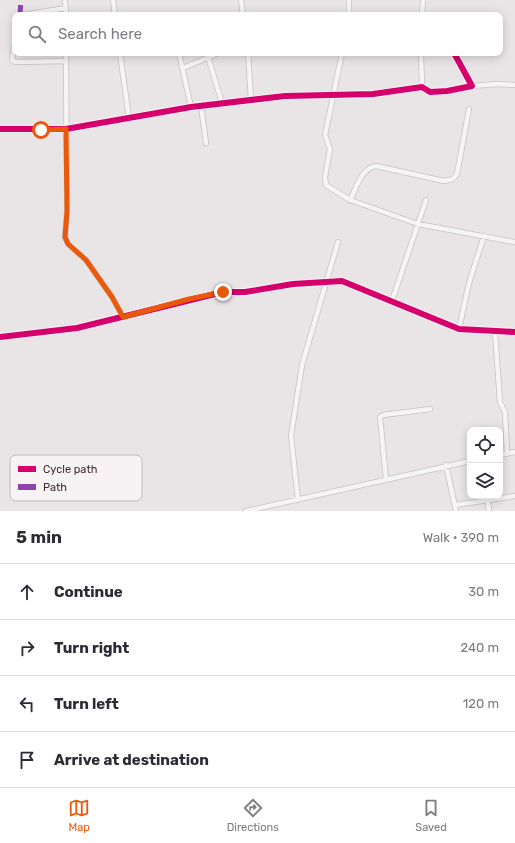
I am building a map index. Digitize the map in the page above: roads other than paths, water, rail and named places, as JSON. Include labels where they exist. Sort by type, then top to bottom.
[{"type":"street","points":[[65,0],[66,12]]},
{"type":"street","points":[[113,0],[115,12]]},
{"type":"street","points":[[241,0],[243,12]]},
{"type":"street","points":[[349,0],[349,12]]},
{"type":"street","points":[[422,12],[423,0]]},
{"type":"street","points":[[41,12],[66,8]]},
{"type":"street","points":[[13,56],[12,59],[15,62],[66,61]]},
{"type":"street","points":[[66,56],[67,211],[65,237],[68,244],[86,260],[112,297],[123,317]]},
{"type":"street","points":[[120,56],[129,118]]},
{"type":"street","points":[[180,56],[192,107]]},
{"type":"street","points":[[183,68],[212,56]]},
{"type":"street","points":[[248,56],[252,99]]},
{"type":"street","points":[[341,56],[325,135],[330,149],[325,182],[328,187],[350,200],[418,224],[514,242]]},
{"type":"street","points":[[422,56],[422,87]]},
{"type":"street","points":[[456,56],[472,86]]},
{"type":"street","points":[[208,58],[222,103]]},
{"type":"street","points":[[0,129],[66,129],[192,107],[252,99],[334,94],[373,94],[422,87],[430,92],[496,84],[515,85]]},
{"type":"street","points":[[201,106],[206,143]]},
{"type":"street","points":[[350,200],[366,170],[371,167],[376,166],[444,181],[453,179],[457,174],[469,109]]},
{"type":"street","points":[[392,301],[426,200]]},
{"type":"street","points":[[459,329],[469,283],[484,236]]},
{"type":"street","points":[[298,500],[292,428],[302,366],[328,281],[338,242]]},
{"type":"street","points":[[0,337],[77,328],[189,299],[223,292],[245,292],[293,284],[328,281],[342,281],[459,329],[515,332]]},
{"type":"street","points":[[495,332],[500,402],[506,412],[507,454]]},
{"type":"street","points":[[386,479],[380,417],[383,415],[430,409]]},
{"type":"street","points":[[503,455],[515,452]]},
{"type":"street","points":[[246,511],[467,462]]},
{"type":"street","points":[[446,466],[456,511]]},
{"type":"street","points":[[503,497],[515,496]]},
{"type":"street","points":[[455,505],[482,499]]},
{"type":"street","points":[[487,499],[489,511]]}]
